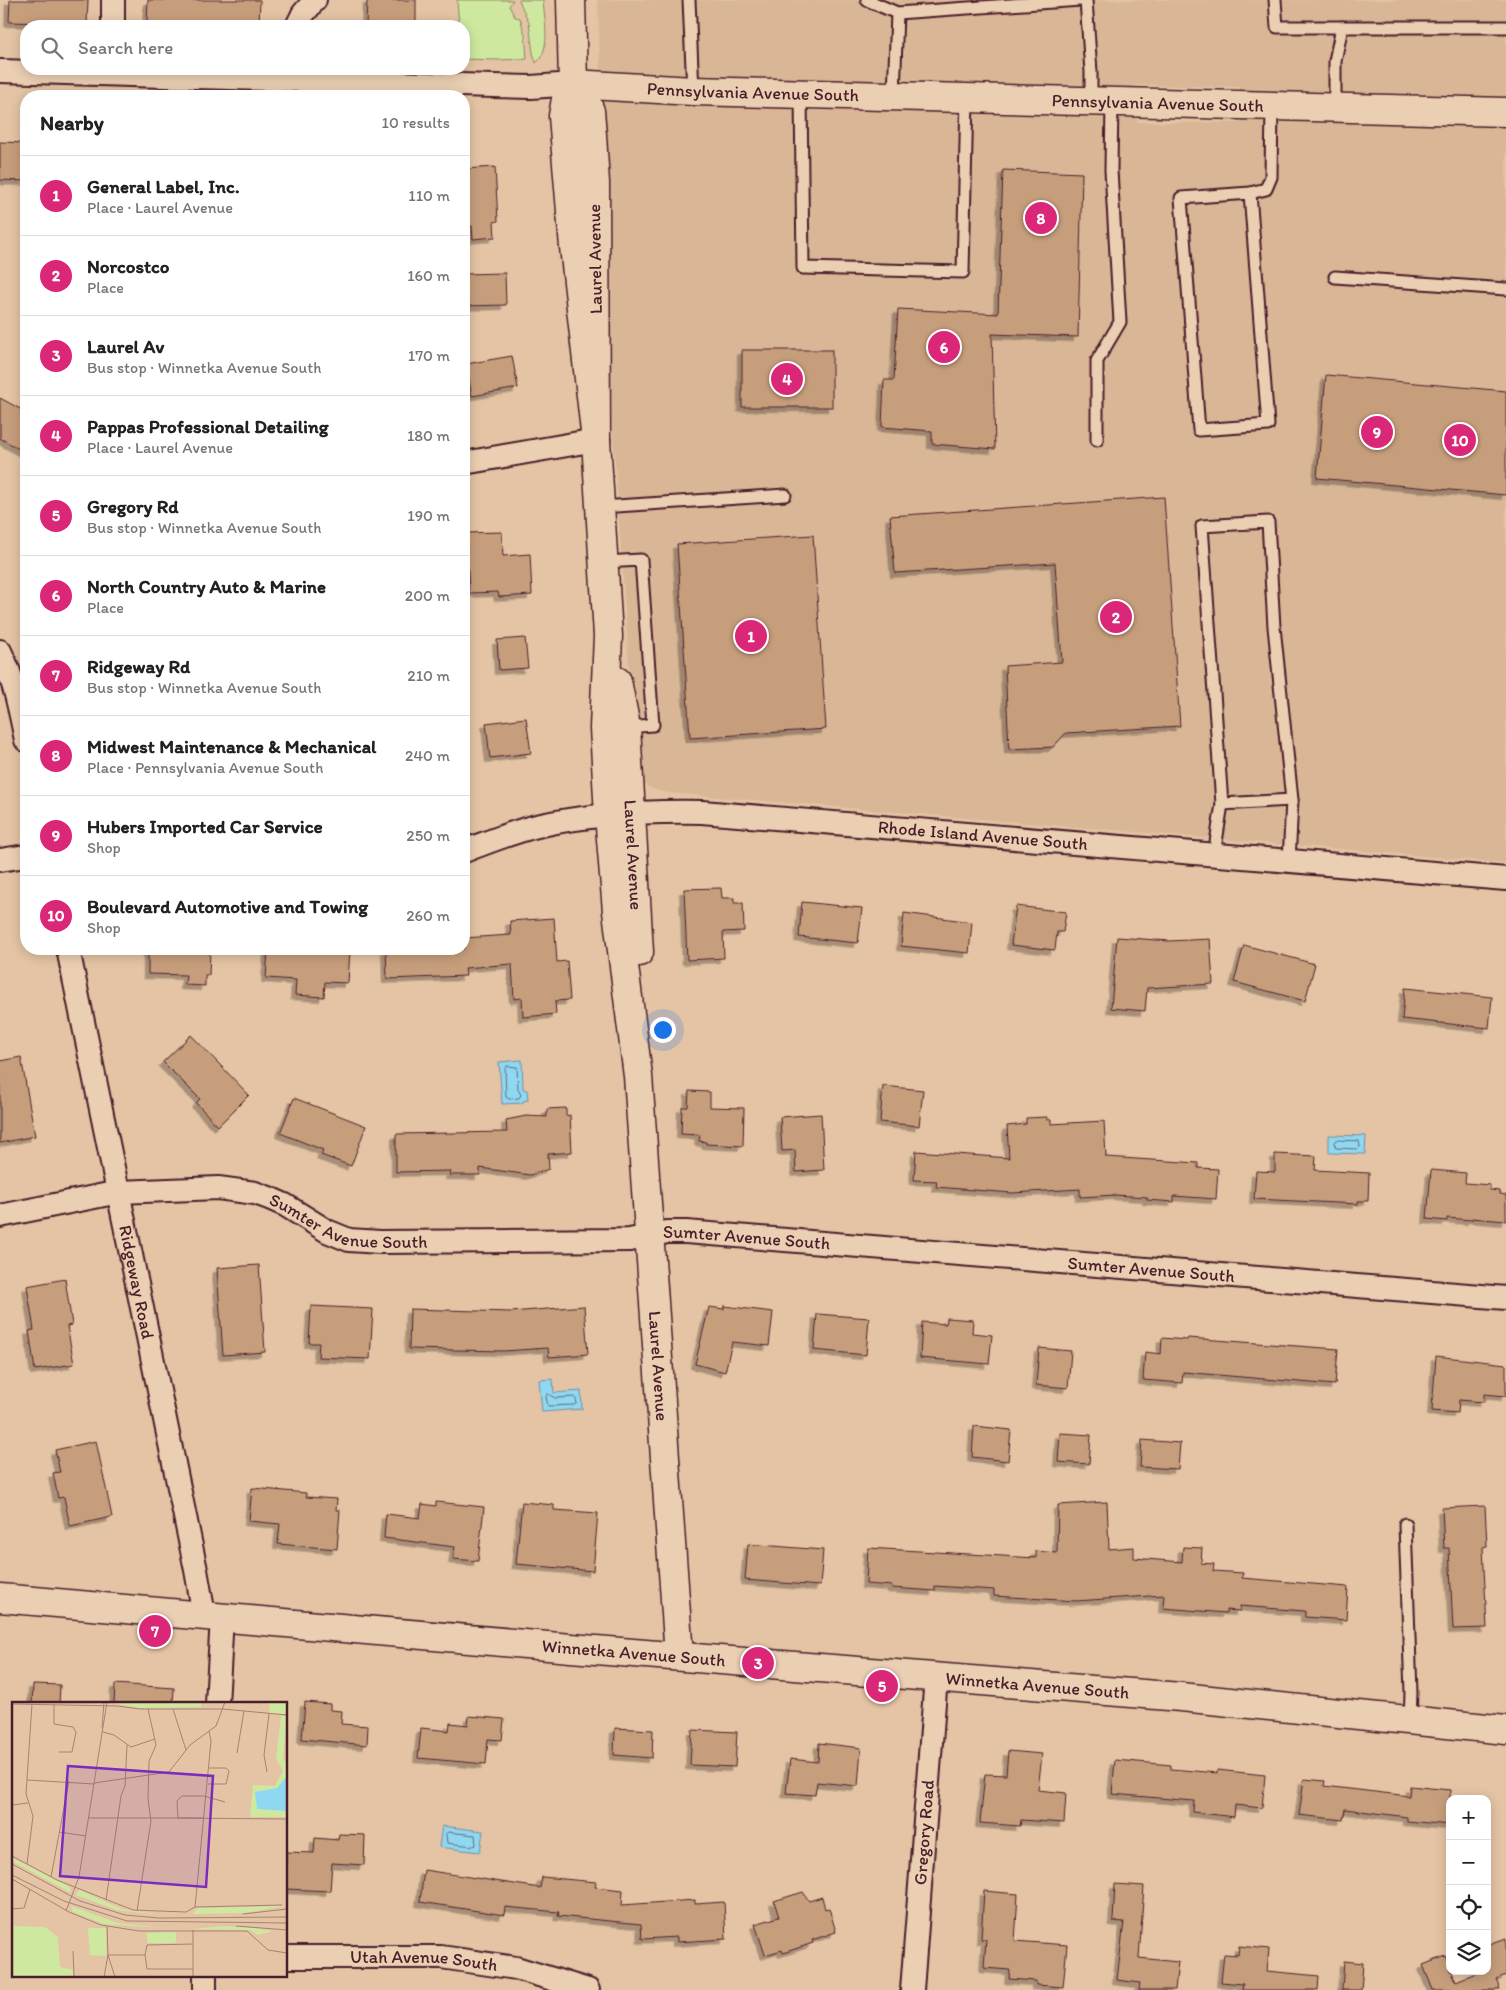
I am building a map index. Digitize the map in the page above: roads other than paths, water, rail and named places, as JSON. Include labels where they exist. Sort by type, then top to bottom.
[{"type":"street","points":[[113,0],[113,20]]},
{"type":"street","points":[[300,20],[314,0]]},
{"type":"street","name":"Laurel Avenue","points":[[571,0],[573,84],[566,99],[563,116],[574,247],[596,440],[601,508],[608,636],[604,728],[620,814],[639,962],[638,1076],[679,1656]]},
{"type":"street","name":"Pennsylvania Avenue South","points":[[0,71],[20,71]]},
{"type":"street","name":"Pennsylvania Avenue South","points":[[165,75],[285,82],[531,87],[573,84],[693,90],[1506,112]]},
{"type":"street","points":[[470,462],[596,440]]},
{"type":"street","name":"Laurel Avenue","points":[[608,636],[626,727],[620,814]]},
{"type":"street","points":[[0,651],[11,678],[20,710]]},
{"type":"street","name":"Rhode Island Avenue South","points":[[470,849],[537,826],[620,814],[663,811],[702,812],[1506,880]]},
{"type":"street","points":[[0,860],[20,857]]},
{"type":"street","name":"Ridgeway Road","points":[[69,955],[119,1192],[213,1616],[217,1702]]},
{"type":"street","name":"Sumter Avenue South","points":[[0,1216],[119,1192],[218,1188],[255,1193],[285,1205],[339,1237],[356,1241],[630,1240],[649,1235],[686,1232],[1506,1298]]},
{"type":"street","name":"Winnetka Avenue South","points":[[0,1598],[1283,1706],[1506,1730]]},
{"type":"street","name":"Gregory Road","points":[[912,1990],[936,1677]]},
{"type":"street","name":"Utah Avenue South","points":[[288,1957],[441,1957],[516,1968],[588,1990]]},
{"type":"lane","points":[[689,0],[693,90]]},
{"type":"lane","points":[[867,0],[896,13],[1081,0]]},
{"type":"lane","points":[[1086,0],[1091,72],[1101,101],[1111,170],[1120,322],[1097,361],[1097,440]]},
{"type":"lane","points":[[1275,0],[1277,27],[1506,27]]},
{"type":"lane","points":[[894,96],[896,13]]},
{"type":"lane","points":[[1334,107],[1335,61],[1342,27]]},
{"type":"lane","points":[[801,93],[803,268],[963,272],[967,98]]},
{"type":"lane","points":[[1250,193],[1268,425],[1199,430],[1182,198],[1250,193],[1266,189],[1270,177],[1272,105]]},
{"type":"lane","points":[[1335,277],[1506,289]]},
{"type":"lane","points":[[601,508],[785,495]]},
{"type":"lane","points":[[1214,855],[1222,804],[1202,526],[1268,522],[1274,626],[1292,800],[1289,862]]},
{"type":"lane","points":[[604,562],[641,560],[653,725],[626,727]]},
{"type":"lane","points":[[1222,804],[1292,800]]},
{"type":"lane","points":[[1405,1524],[1411,1693],[1410,1720]]},
{"type":"water","points":[[522,1060],[523,1089],[527,1090],[528,1100],[523,1101],[523,1103],[502,1104],[499,1062]]},
{"type":"water","points":[[1329,1135],[1366,1136],[1365,1154],[1329,1153]]},
{"type":"water","points":[[553,1379],[554,1393],[581,1391],[582,1409],[542,1412],[539,1380]]},
{"type":"water","points":[[442,1826],[483,1831],[480,1852],[439,1847]]},
{"type":"place","name":"Midwest Maintenance & Mechanical","points":[[1041,218]]},
{"type":"place","name":"North Country Auto & Marine","points":[[944,347]]},
{"type":"place","name":"Pappas Professional Detailing","points":[[787,379]]},
{"type":"place","name":"Hubers Imported Car Service","points":[[1377,432]]},
{"type":"place","name":"Boulevard Automotive and Towing","points":[[1460,440]]},
{"type":"place","name":"Norcostco","points":[[1116,617]]},
{"type":"place","name":"General Label, Inc.","points":[[751,636]]},
{"type":"place","name":"Ridgeway Rd","points":[[155,1631]]},
{"type":"place","name":"Laurel Av","points":[[758,1663]]},
{"type":"place","name":"Gregory Rd","points":[[882,1686]]}]
